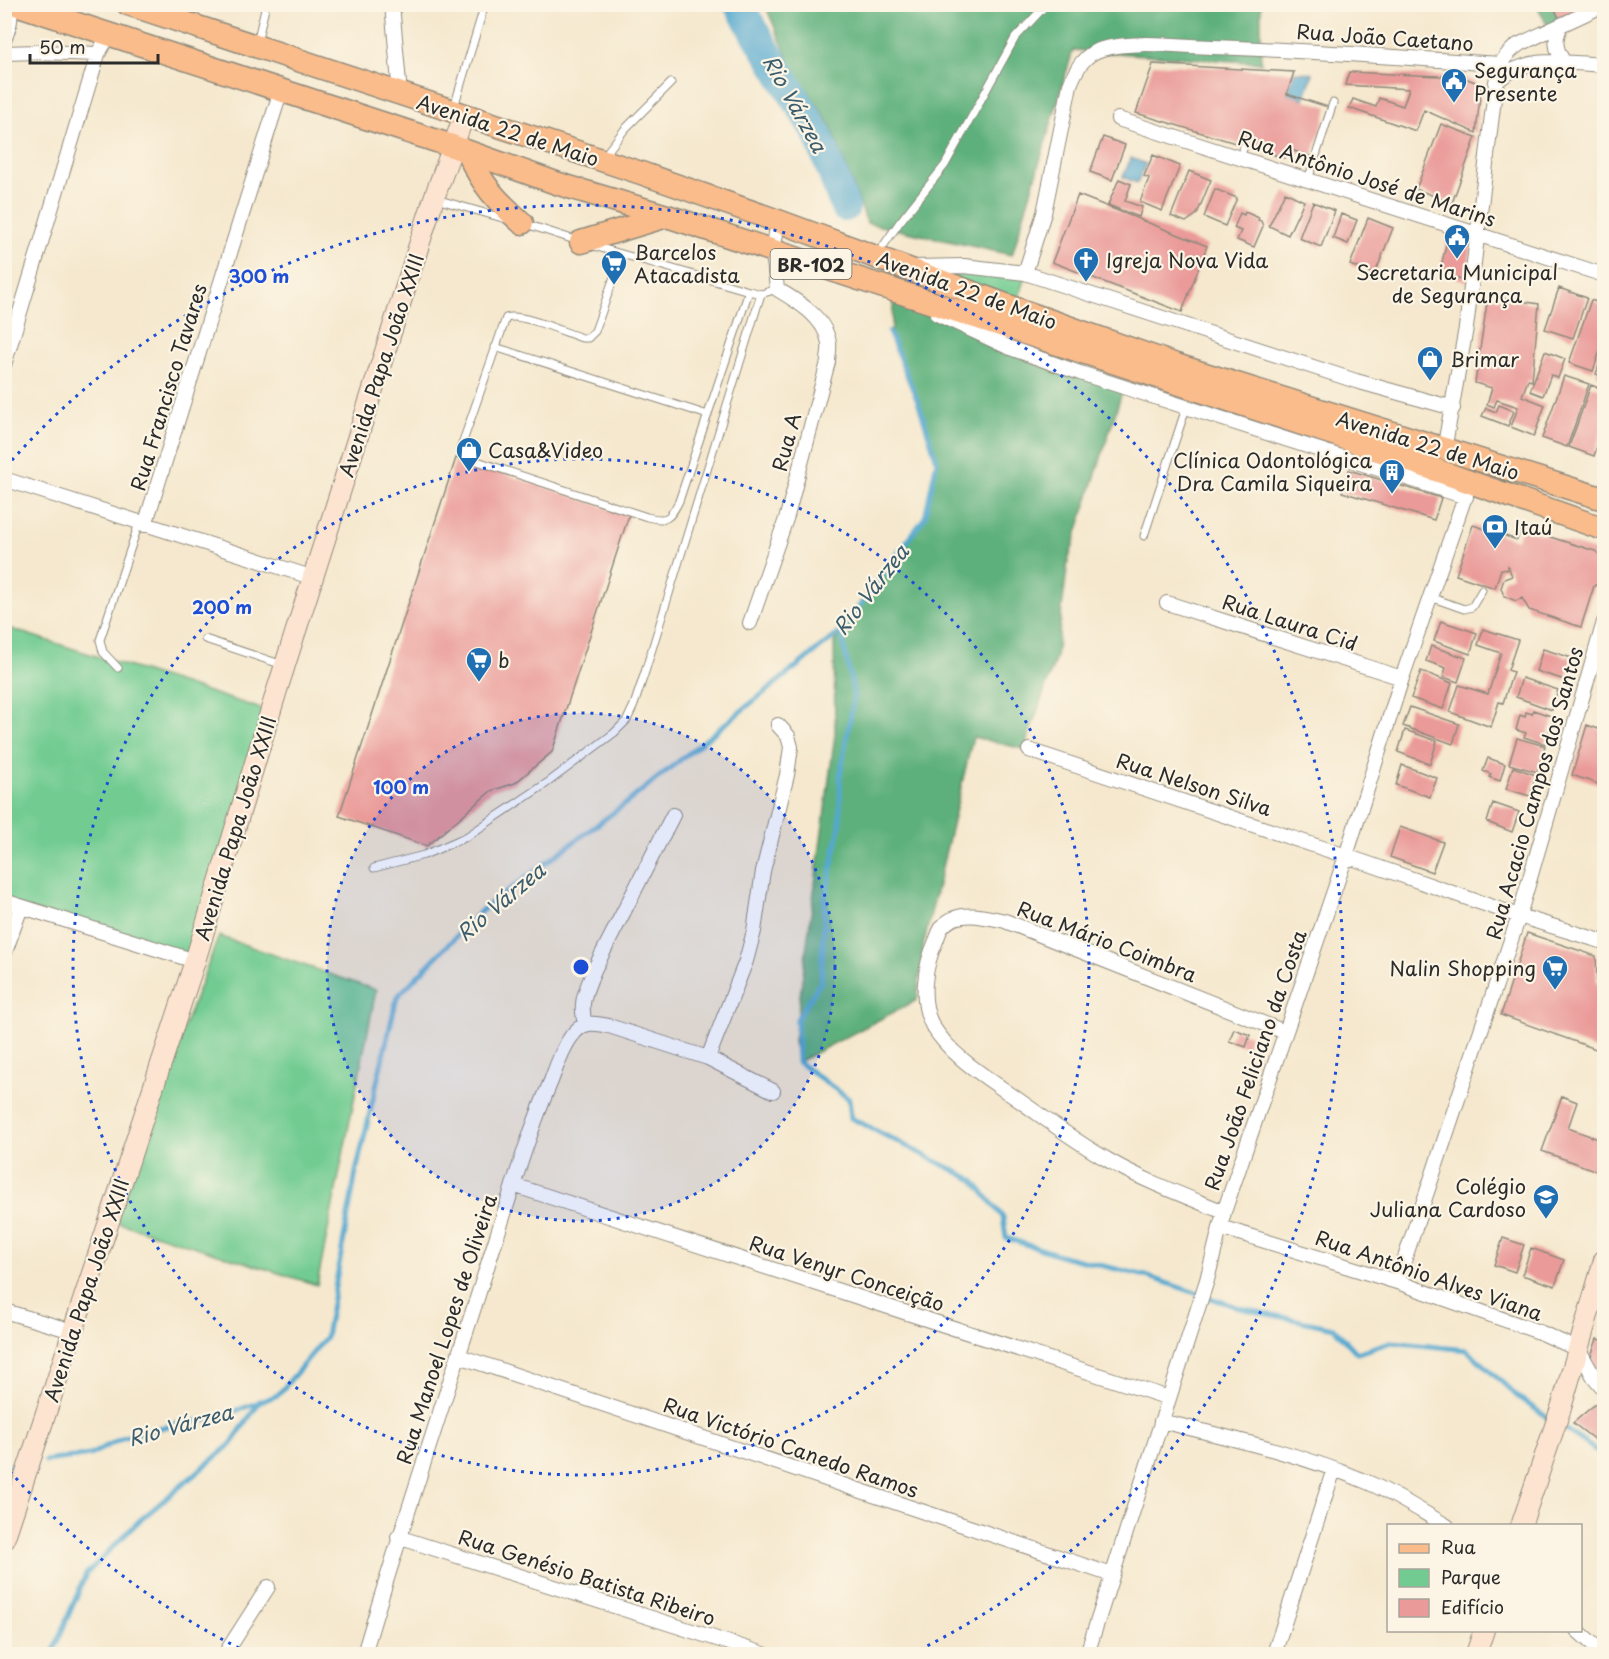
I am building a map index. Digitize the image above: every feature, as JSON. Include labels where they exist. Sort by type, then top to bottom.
[{"type":"main road","name":"Avenida 22 de Maio","points":[[16,4],[103,45],[281,90],[559,184],[667,216],[890,288],[1336,435],[1468,489],[1605,529]]},
{"type":"main road","name":"Avenida 22 de Maio","points":[[128,4],[778,221],[1176,365],[1605,500]]},
{"type":"main road","points":[[460,149],[488,191],[522,223]]},
{"type":"main road","points":[[581,242],[667,216]]},
{"type":"street","points":[[4,40],[11,20],[8,4]]},
{"type":"street","points":[[392,4],[400,95]]},
{"type":"street","points":[[1444,450],[1466,328],[1500,64],[1510,50],[1518,45],[1605,5]]},
{"type":"street","points":[[1561,25],[1556,43],[1558,53],[1564,62]]},
{"type":"street","points":[[4,54],[103,45],[4,364]]},
{"type":"street","name":"Rua João Caetano","points":[[1025,273],[1044,213],[1070,85],[1077,68],[1089,55],[1102,49],[1139,45],[1266,49],[1500,64]]},
{"type":"street","points":[[1496,82],[1506,73],[1521,65],[1540,62],[1605,65]]},
{"type":"street","name":"Rua Francisco Tavares","points":[[142,524],[281,90]]},
{"type":"street","name":"Avenida Papa João XXIII","points":[[4,1540],[195,961],[285,666],[434,198],[460,149],[458,114]]},
{"type":"street","name":"Rua Antônio José de Marins","points":[[1118,119],[1242,152],[1308,180],[1605,275]]},
{"type":"street","points":[[777,289],[773,252],[778,221]]},
{"type":"street","points":[[904,267],[964,266],[1025,273],[1356,381],[1453,408]]},
{"type":"street","name":"Avenida 22 de Maio","points":[[890,288],[1010,348],[1186,408],[1468,489]]},
{"type":"street","name":"Rua A","points":[[750,624],[787,516],[828,362],[829,342],[822,325],[797,302],[777,289]]},
{"type":"street","points":[[4,480],[314,578]]},
{"type":"street","name":"Rua João Feliciano da Costa","points":[[1087,1654],[1207,1280],[1224,1212],[1346,856],[1402,678],[1468,489]]},
{"type":"street","name":"Rua Laura Cid","points":[[1167,603],[1402,678]]},
{"type":"street","name":"Rua Acacio Campos dos Santos","points":[[1397,1282],[1519,916],[1605,622]]},
{"type":"street","points":[[708,1058],[746,962],[754,931],[763,872],[787,775],[791,747],[788,736],[778,725]]},
{"type":"street","name":"Rua Nelson Silva","points":[[1029,750],[1519,916],[1605,942]]},
{"type":"street","points":[[673,815],[594,970],[583,998],[581,1010],[585,1024],[596,1023],[609,1026],[708,1058],[773,1091]]},
{"type":"street","points":[[4,901],[195,961]]},
{"type":"street","points":[[4,956],[21,907]]},
{"type":"street","name":"Rua Mário Coimbra","points":[[1224,1212],[1143,1178],[1108,1160],[965,1063],[944,1041],[932,1023],[925,1005],[930,954],[944,925],[958,916],[982,916],[1005,921],[1285,1032]]},
{"type":"street","name":"Rua Manoel Lopes de Oliveira","points":[[364,1654],[399,1537],[513,1185],[556,1068],[575,1032],[585,1024]]},
{"type":"street","name":"Rua Venyr Conceição","points":[[513,1185],[1169,1398]]},
{"type":"street","name":"Rua Antônio Alves Viana","points":[[1220,1227],[1397,1282],[1542,1333],[1579,1350]]},
{"type":"street","points":[[1522,1524],[1561,1408],[1605,1260]]},
{"type":"street","points":[[4,1311],[72,1331]]},
{"type":"street","points":[[1579,1350],[1594,1377],[1605,1389]]},
{"type":"street","name":"Rua Victório Canedo Ramos","points":[[459,1356],[1112,1575]]},
{"type":"street","points":[[1161,1421],[1275,1450],[1334,1469],[1369,1483],[1444,1524]]},
{"type":"street","points":[[1274,1654],[1334,1469]]},
{"type":"street","name":"Rua Genésio Batista Ribeiro","points":[[399,1537],[764,1654]]},
{"type":"street","points":[[225,1654],[268,1587]]},
{"type":"street","points":[[1476,1654],[1483,1632]]},
{"type":"street","points":[[1579,1632],[1604,1654]]},
{"type":"lane","points":[[256,47],[266,4]]},
{"type":"lane","points":[[458,114],[485,4]]},
{"type":"lane","points":[[876,257],[899,223],[945,165],[1015,38],[1047,4]]},
{"type":"lane","points":[[600,160],[625,129],[671,83]]},
{"type":"lane","points":[[1308,180],[1333,103]]},
{"type":"lane","points":[[434,198],[761,294],[777,289]]},
{"type":"lane","points":[[622,254],[595,331],[588,338],[582,338],[525,318],[510,316],[503,322],[461,447],[465,457],[638,514],[661,520],[668,518],[673,512],[750,291]]},
{"type":"lane","points":[[374,868],[424,855],[466,837],[547,783],[614,733],[627,720],[645,672],[761,294]]},
{"type":"lane","points":[[495,347],[708,415]]},
{"type":"lane","points":[[1144,536],[1186,408]]},
{"type":"lane","points":[[118,668],[103,652],[100,640],[142,524]]},
{"type":"lane","points":[[1430,597],[1464,609],[1472,607],[1482,590]]},
{"type":"lane","points":[[206,639],[285,666]]},
{"type":"green space","points":[[765,5],[1261,5],[1261,63],[1073,50],[1012,255],[867,223],[831,126],[792,67]]},
{"type":"green space","points":[[1537,5],[1604,5],[1552,35]]},
{"type":"green space","points":[[919,268],[1025,274],[1017,307]]},
{"type":"green space","points":[[895,280],[1012,343],[1125,383],[1068,561],[1056,657],[1024,749],[973,737],[923,947],[917,1000],[798,1062],[794,1041],[835,734],[834,642],[925,517],[937,461],[919,404],[891,335]]},
{"type":"green space","points":[[5,627],[268,711],[195,961],[5,901]]},
{"type":"green space","points":[[219,936],[376,990],[317,1285],[110,1220]]},
{"type":"water","points":[[1294,72],[1313,73],[1304,99],[1287,94]]},
{"type":"water","points":[[1131,158],[1146,164],[1137,183],[1123,177]]},
{"type":"building","points":[[1552,4],[1591,4],[1559,18]]},
{"type":"building","points":[[1153,64],[1294,72],[1287,94],[1328,107],[1312,157],[1288,149],[1285,158],[1136,113]]},
{"type":"building","points":[[1349,72],[1465,78],[1475,82],[1480,88],[1476,133],[1424,110],[1416,131],[1349,108],[1353,99],[1376,107],[1379,98],[1403,106],[1409,89],[1345,85]]},
{"type":"building","points":[[1441,124],[1476,137],[1452,203],[1416,189]]},
{"type":"building","points":[[1103,137],[1125,145],[1112,180],[1090,172]]},
{"type":"building","points":[[1153,155],[1180,166],[1162,211],[1140,202],[1149,178],[1144,176]]},
{"type":"building","points":[[1189,171],[1211,180],[1197,214],[1186,222],[1171,216]]},
{"type":"building","points":[[1119,179],[1131,184],[1125,201],[1142,207],[1139,217],[1108,205]]},
{"type":"building","points":[[1215,189],[1237,198],[1225,226],[1204,217]]},
{"type":"building","points":[[1285,192],[1304,201],[1288,235],[1269,226]]},
{"type":"building","points":[[1078,195],[1207,246],[1182,312],[1052,262]]},
{"type":"building","points":[[1313,202],[1335,211],[1321,247],[1299,238]]},
{"type":"building","points":[[1245,212],[1259,218],[1263,226],[1254,247],[1237,240],[1241,231],[1234,228],[1240,213],[1244,215]]},
{"type":"building","points":[[1341,214],[1357,220],[1348,244],[1333,238]]},
{"type":"building","points":[[1368,218],[1393,228],[1375,274],[1350,265]]},
{"type":"building","name":"Secretaria Municipal de Segurança","points":[[1448,236],[1471,245],[1467,282],[1440,271]]},
{"type":"building","points":[[1559,288],[1587,298],[1573,338],[1545,329]]},
{"type":"building","points":[[1488,296],[1539,304],[1532,381],[1528,380],[1522,396],[1545,405],[1534,436],[1511,427],[1518,407],[1497,400],[1494,407],[1487,404],[1492,388],[1475,383]]},
{"type":"building","points":[[1591,300],[1604,305],[1604,339],[1593,371],[1569,363]]},
{"type":"building","points":[[1545,351],[1565,359],[1558,378],[1551,375],[1543,396],[1530,391]]},
{"type":"building","points":[[1604,352],[1604,377],[1596,374]]},
{"type":"building","points":[[1564,376],[1589,384],[1567,447],[1542,438]]},
{"type":"building","points":[[1591,385],[1604,390],[1604,425],[1594,456],[1569,447]]},
{"type":"building","points":[[1499,405],[1514,411],[1508,426],[1482,416],[1486,408],[1496,412]]},
{"type":"building","points":[[1604,442],[1604,459],[1599,457]]},
{"type":"building","name":"b","points":[[456,458],[629,515],[552,752],[515,783],[491,791],[427,846],[339,816]]},
{"type":"building","name":"Clínica Odontológica Dra Camila Siqueira","points":[[1349,470],[1441,498],[1434,520],[1342,492]]},
{"type":"building","points":[[1473,525],[1517,540],[1521,528],[1595,551],[1604,558],[1602,581],[1594,586],[1581,627],[1529,610],[1522,598],[1516,601],[1504,596],[1501,588],[1504,579],[1512,576],[1508,566],[1507,570],[1501,569],[1495,588],[1456,575]]},
{"type":"building","points":[[1441,621],[1477,633],[1470,654],[1434,641]]},
{"type":"building","points":[[1483,629],[1518,640],[1508,670],[1513,672],[1503,703],[1499,702],[1491,727],[1450,712],[1459,685],[1488,694],[1501,653],[1478,645]]},
{"type":"building","points":[[1431,646],[1466,658],[1458,682],[1443,677],[1446,668],[1426,661]]},
{"type":"building","points":[[1543,649],[1572,658],[1565,680],[1536,671]]},
{"type":"building","points":[[1421,671],[1452,683],[1443,709],[1411,698]]},
{"type":"building","points":[[1522,678],[1558,690],[1552,710],[1516,697]]},
{"type":"building","points":[[1410,707],[1459,724],[1453,744],[1403,726]]},
{"type":"building","points":[[1533,710],[1554,717],[1545,744],[1524,737],[1526,733],[1516,730],[1520,715],[1525,717],[1526,712],[1532,714]]},
{"type":"building","points":[[1587,725],[1604,731],[1604,765],[1598,784],[1572,775]]},
{"type":"building","points":[[1405,730],[1437,741],[1430,764],[1398,752]]},
{"type":"building","points":[[1517,738],[1545,746],[1537,772],[1509,764]]},
{"type":"building","points":[[1488,758],[1505,764],[1500,781],[1489,777],[1491,774],[1483,771]]},
{"type":"building","points":[[1402,765],[1437,778],[1430,797],[1396,785]]},
{"type":"building","points":[[1513,767],[1536,775],[1530,796],[1506,789]]},
{"type":"building","points":[[1493,803],[1519,812],[1512,832],[1487,822]]},
{"type":"building","points":[[1400,827],[1443,842],[1432,872],[1390,857]]},
{"type":"building","name":"Nalin Shopping","points":[[1527,933],[1596,956],[1597,981],[1604,1001],[1604,1052],[1501,1015]]},
{"type":"building","points":[[1234,1029],[1250,1035],[1246,1047],[1229,1041]]},
{"type":"building","points":[[1562,1096],[1577,1102],[1568,1128],[1604,1141],[1604,1150],[1597,1171],[1542,1151]]},
{"type":"building","points":[[1503,1238],[1524,1245],[1515,1272],[1494,1265]]},
{"type":"building","points":[[1531,1248],[1564,1260],[1555,1286],[1522,1275]]},
{"type":"building","points":[[1597,1339],[1604,1341],[1604,1380],[1591,1356]]},
{"type":"building","points":[[1600,1400],[1604,1403],[1604,1447],[1573,1423]]},
{"type":"waterway","name":"Rio Várzea","points":[[738,4],[819,137],[845,207]]},
{"type":"waterway","name":"Rio Várzea","points":[[45,1461],[90,1455],[124,1437],[176,1424],[214,1419],[278,1395],[326,1337],[356,1172],[397,997],[481,911],[629,801],[841,631],[925,517],[937,461],[919,404],[889,332]]},
{"type":"waterway","points":[[841,631],[854,696],[840,776],[840,825],[825,901],[821,981],[797,1019],[798,1062],[849,1099],[851,1118],[973,1180],[1003,1217],[1006,1238],[1066,1257],[1146,1276],[1240,1308],[1334,1328],[1357,1353],[1391,1342],[1467,1350],[1518,1397],[1551,1420]]},
{"type":"waterway","points":[[52,1654],[86,1574],[139,1521],[231,1444],[260,1401]]},
{"type":"waterway","points":[[1559,1425],[1604,1456]]},
{"type":"waterway","name":"Rio Várzea","points":[[4,1468],[13,1465]]},
{"type":"place","name":"Segurança Presente","points":[[1454,104]]},
{"type":"place","name":"Secretaria Municipal de Segurança","points":[[1457,260]]},
{"type":"place","name":"Igreja Nova Vida","points":[[1086,283]]},
{"type":"place","name":"Barcelos Atacadista","points":[[614,286]]},
{"type":"place","name":"Brimar","points":[[1430,382]]},
{"type":"place","name":"Casa&Video","points":[[469,473]]},
{"type":"place","name":"Clínica Odontológica Dra Camila Siqueira","points":[[1392,495]]},
{"type":"place","name":"Itaú","points":[[1495,550]]},
{"type":"place","name":"b","points":[[479,683]]},
{"type":"place","name":"Nalin Shopping","points":[[1555,991]]},
{"type":"place","name":"Colégio Juliana Cardoso","points":[[1546,1220]]}]
